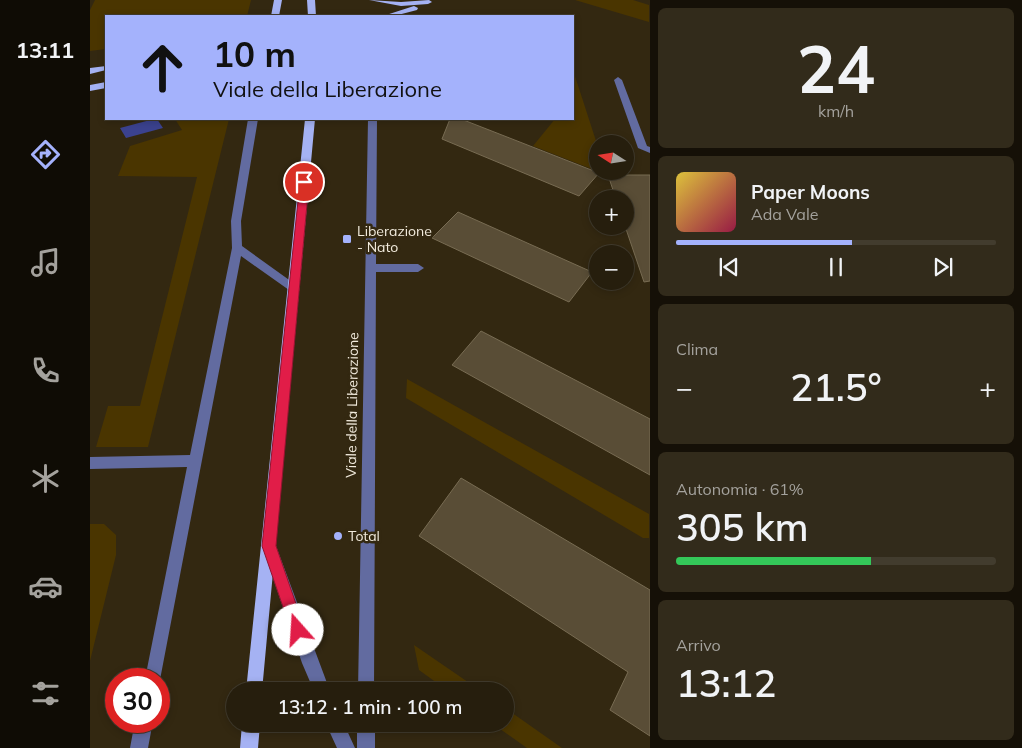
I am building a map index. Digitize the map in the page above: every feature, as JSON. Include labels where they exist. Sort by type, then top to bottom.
[{"type":"main road","points":[[275,15],[278,0]]},
{"type":"main road","points":[[311,0],[312,15]]},
{"type":"main road","points":[[373,0],[401,4],[430,1]]},
{"type":"main road","points":[[390,15],[430,1]]},
{"type":"main road","points":[[90,70],[105,68]]},
{"type":"main road","points":[[90,88],[105,85]]},
{"type":"main road","points":[[255,682],[310,124]]},
{"type":"main road","points":[[249,748],[250,732]]},
{"type":"street","points":[[618,80],[643,148],[650,150]]},
{"type":"street","points":[[155,668],[237,248],[236,221],[253,120]]},
{"type":"street","name":"Viale della Liberazione","points":[[366,682],[372,268],[372,120]]},
{"type":"street","points":[[237,248],[293,287]]},
{"type":"street","points":[[372,268],[418,268]]},
{"type":"street","points":[[90,463],[195,461]]},
{"type":"street","points":[[269,546],[318,682]]},
{"type":"street","points":[[339,732],[346,748]]},
{"type":"street","points":[[366,732],[366,748]]},
{"type":"street","points":[[139,748],[142,733]]},
{"type":"shaded area","points":[[95,0],[251,0],[247,15],[105,15],[105,49],[90,51],[90,10]]},
{"type":"shaded area","points":[[575,0],[633,0],[649,5],[649,22]]},
{"type":"shaded area","points":[[574,73],[594,135],[589,135],[589,168],[533,146],[554,120],[574,120]]},
{"type":"shaded area","points":[[150,120],[158,120],[163,128],[126,138],[120,128]]},
{"type":"shaded area","points":[[176,120],[229,120],[148,447],[96,447],[108,406],[140,406],[197,177],[118,176],[130,146],[182,130]]},
{"type":"shaded area","points":[[407,379],[649,514],[649,538],[643,538],[406,398]]},
{"type":"shaded area","points":[[90,524],[104,524],[116,535],[116,555],[90,661]]},
{"type":"shaded area","points":[[414,645],[468,682],[436,682],[419,670]]},
{"type":"shaded area","points":[[514,714],[562,748],[527,748],[504,732],[514,732]]},
{"type":"building","points":[[450,120],[464,120],[589,169],[589,180],[593,180],[579,196],[442,139]]},
{"type":"building","points":[[634,175],[650,175],[650,281],[644,282],[634,253],[634,245],[631,245],[628,235],[634,235],[634,190],[613,190],[610,180],[634,180]]},
{"type":"building","points":[[458,212],[589,271],[589,276],[569,302],[432,238]]},
{"type":"building","points":[[481,331],[650,419],[650,475],[452,365]]},
{"type":"building","points":[[461,478],[650,590],[650,736],[610,710],[628,672],[419,536]]},
{"type":"place","name":"Liberazione - Nato","points":[[347,239]]},
{"type":"place","name":"Total","points":[[338,536]]},
{"type":"route","points":[[298,630],[269,546],[304,182]]}]
